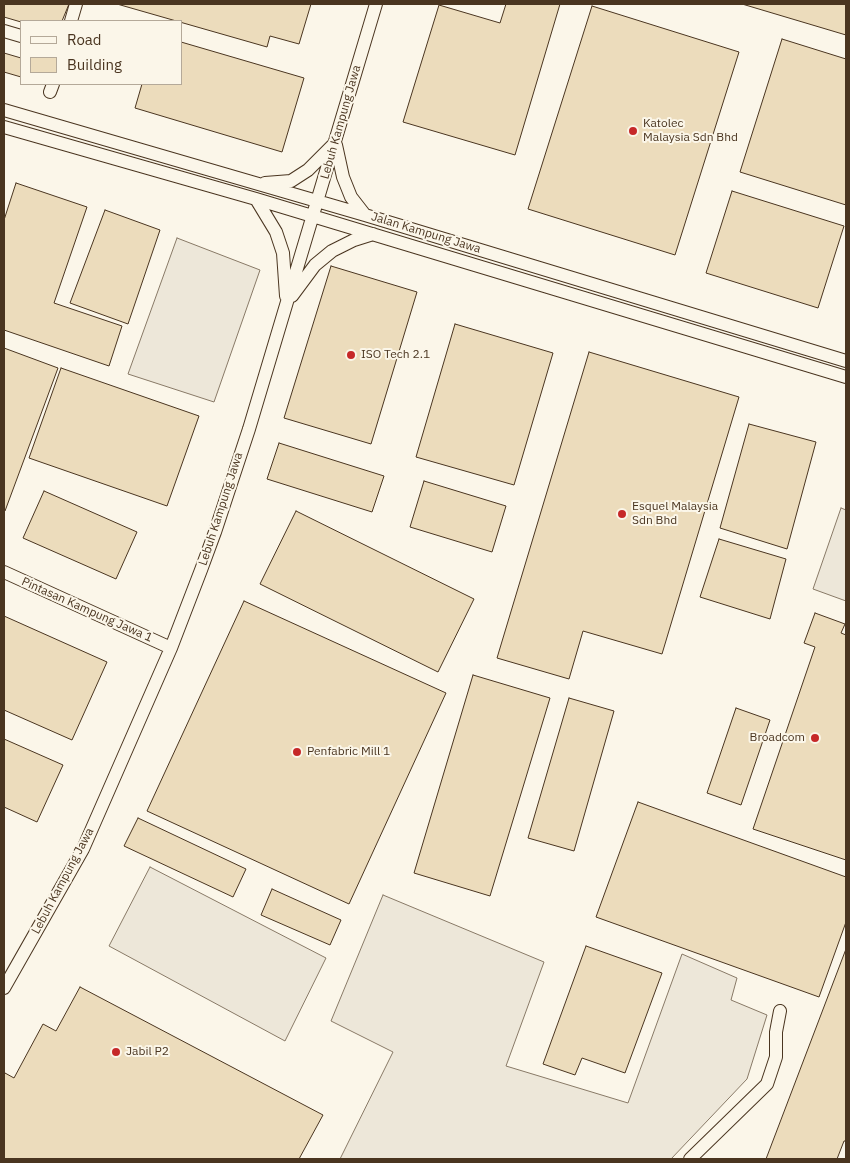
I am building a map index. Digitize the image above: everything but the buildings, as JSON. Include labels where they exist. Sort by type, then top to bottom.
[{"type":"street","points":[[71,20],[76,4]]},
{"type":"street","name":"Lebuh Kampung Jawa","points":[[4,988],[83,849],[171,648],[215,532],[287,304],[376,4]]},
{"type":"street","points":[[4,31],[20,36]]},
{"type":"street","name":"Jalan Kampung Jawa","points":[[4,110],[365,215],[846,361]]},
{"type":"street","name":"Jalan Kampung Jawa","points":[[4,127],[256,199],[846,377]]},
{"type":"street","points":[[257,184],[291,181],[308,170],[336,142]]},
{"type":"street","points":[[336,142],[351,197],[365,215]]},
{"type":"street","points":[[256,199],[276,232],[283,253],[287,304]]},
{"type":"street","points":[[287,304],[315,265],[332,251],[354,240],[373,234]]},
{"type":"street","name":"Pintasan Kampung Jawa 1","points":[[4,572],[171,648]]},
{"type":"street","points":[[690,1159],[767,1084],[776,1058],[776,1032],[780,1011]]},
{"type":"shaded area","points":[[177,238],[260,270],[214,402],[128,374]]},
{"type":"shaded area","points":[[841,508],[846,510],[846,601],[813,589]]},
{"type":"shaded area","points":[[150,867],[326,958],[285,1041],[109,946]]},
{"type":"shaded area","points":[[383,895],[544,962],[506,1066],[628,1103],[682,954],[737,978],[731,1000],[767,1015],[747,1079],[671,1159],[340,1159],[393,1052],[331,1021]]},
{"type":"place","name":"Katolec Malaysia Sdn Bhd","points":[[633,131]]},
{"type":"place","name":"ISO Tech 2.1","points":[[351,355]]},
{"type":"place","name":"Esquel Malaysia Sdn Bhd","points":[[622,514]]},
{"type":"place","name":"Broadcom","points":[[815,738]]},
{"type":"place","name":"Penfabric Mill 1","points":[[297,752]]},
{"type":"place","name":"Jabil P2","points":[[116,1052]]}]
